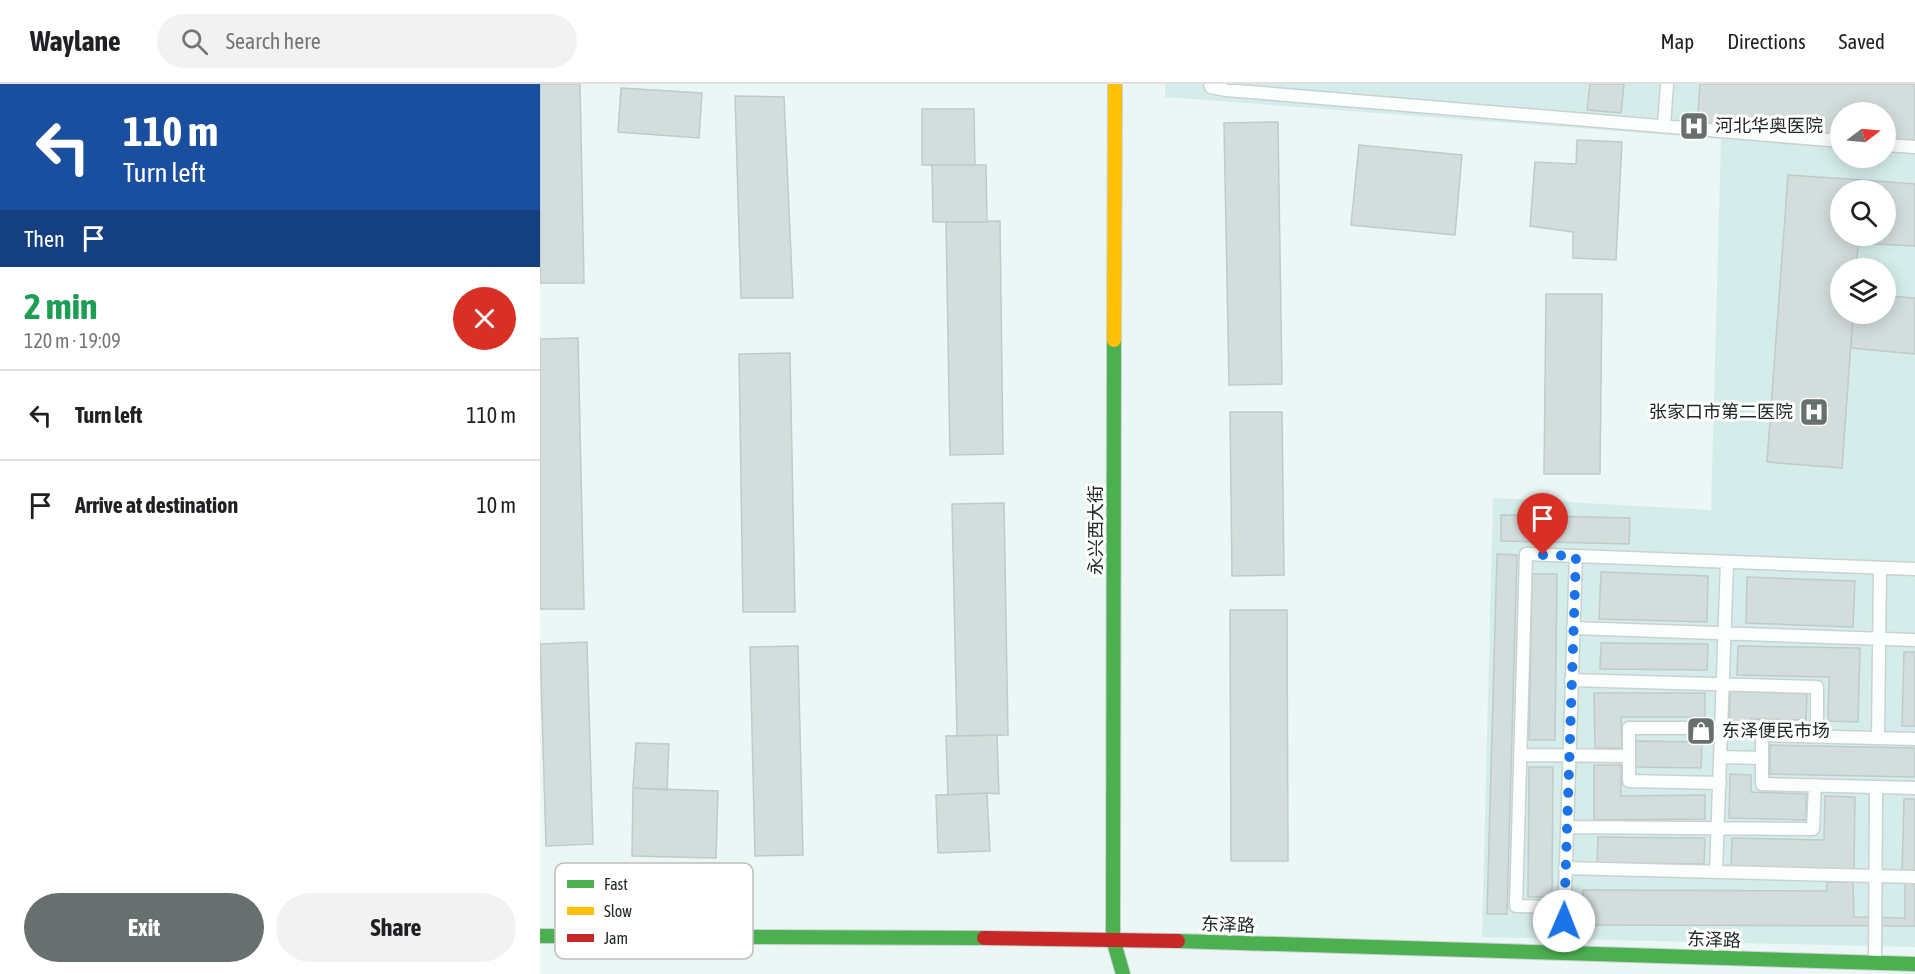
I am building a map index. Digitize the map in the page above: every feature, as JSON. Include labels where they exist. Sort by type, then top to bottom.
[{"type":"main road","name":"永兴西大街","points":[[1115,84],[1113,939],[1123,974]]},
{"type":"main road","name":"东泽路","points":[[540,936],[555,936]]},
{"type":"main road","name":"东泽路","points":[[753,937],[1113,939],[1915,964]]},
{"type":"lane","points":[[1210,84],[1211,87],[1226,90],[1830,140]]},
{"type":"lane","points":[[1664,126],[1667,84]]},
{"type":"lane","points":[[1896,146],[1915,147]]},
{"type":"lane","points":[[1564,907],[1516,906],[1526,554],[1915,569]]},
{"type":"lane","points":[[1563,954],[1576,556]]},
{"type":"lane","points":[[1716,872],[1727,562]]},
{"type":"lane","points":[[1878,738],[1880,568]]},
{"type":"lane","points":[[1573,628],[1915,640]]},
{"type":"lane","points":[[1571,680],[1817,687],[1817,736]]},
{"type":"lane","points":[[1720,783],[1629,781],[1629,728],[1722,728]]},
{"type":"lane","points":[[1915,739],[1762,735],[1762,784],[1915,788]]},
{"type":"lane","points":[[1521,755],[1629,756]]},
{"type":"lane","points":[[1720,757],[1762,758]]},
{"type":"lane","points":[[1567,827],[1814,829],[1815,786]]},
{"type":"lane","points":[[1875,963],[1876,787]]},
{"type":"lane","points":[[1565,868],[1915,876]]},
{"type":"shaded area","name":"东泽便民市场","points":[[1165,84],[1915,84],[1915,947],[1482,937],[1493,498],[1711,510],[1721,139],[1165,97]]},
{"type":"building","points":[[540,84],[580,84],[584,283],[540,283]]},
{"type":"building","points":[[1590,84],[1624,84],[1621,113],[1587,110]]},
{"type":"building","points":[[1700,84],[1915,84],[1915,142],[1896,141],[1896,102],[1830,102],[1830,135],[1697,123]]},
{"type":"building","points":[[621,88],[702,93],[699,138],[618,132]]},
{"type":"building","points":[[735,96],[784,97],[793,298],[741,298]]},
{"type":"building","points":[[922,109],[974,109],[975,165],[922,165]]},
{"type":"building","points":[[1278,122],[1282,384],[1229,385],[1224,123]]},
{"type":"building","points":[[1577,140],[1622,142],[1616,260],[1573,258],[1573,232],[1530,226],[1535,162],[1576,164]]},
{"type":"building","points":[[1359,145],[1462,155],[1455,235],[1351,225]]},
{"type":"building","points":[[932,165],[986,165],[987,222],[933,222]]},
{"type":"building","points":[[1788,175],[1863,180],[1830,180],[1830,246],[1858,246],[1857,258],[1830,258],[1830,324],[1852,324],[1842,468],[1767,462]]},
{"type":"building","points":[[1896,183],[1915,184],[1915,246],[1896,245]]},
{"type":"building","points":[[1000,221],[1003,454],[950,455],[946,222]]},
{"type":"building","points":[[1546,294],[1602,294],[1600,474],[1544,474]]},
{"type":"building","points":[[1896,297],[1915,298],[1915,354],[1851,348],[1852,324],[1896,324]]},
{"type":"building","points":[[578,338],[584,609],[540,609],[540,339]]},
{"type":"building","points":[[790,353],[795,612],[743,612],[739,354]]},
{"type":"building","points":[[1230,412],[1282,412],[1284,575],[1232,576]]},
{"type":"building","points":[[1004,503],[1008,735],[957,736],[952,504]]},
{"type":"building","points":[[1501,515],[1630,518],[1629,544],[1501,541]]},
{"type":"building","points":[[1497,554],[1517,555],[1507,914],[1487,914]]},
{"type":"building","points":[[1601,572],[1708,576],[1707,622],[1599,619]]},
{"type":"building","points":[[1532,574],[1557,574],[1555,740],[1529,740]]},
{"type":"building","points":[[1747,577],[1855,581],[1853,627],[1746,623]]},
{"type":"building","points":[[1230,610],[1287,610],[1288,861],[1231,861]]},
{"type":"building","points":[[587,642],[593,844],[546,846],[540,644]]},
{"type":"building","points":[[1601,643],[1708,644],[1707,670],[1600,669]]},
{"type":"building","points":[[798,646],[803,855],[755,856],[750,647]]},
{"type":"building","points":[[1738,646],[1860,648],[1858,722],[1828,721],[1829,677],[1737,675]]},
{"type":"building","points":[[1904,652],[1915,652],[1915,726],[1902,726]]},
{"type":"building","points":[[1730,691],[1807,694],[1806,720],[1750,719],[1750,736],[1729,735]]},
{"type":"building","points":[[1594,693],[1705,693],[1705,717],[1621,717],[1622,748],[1595,748]]},
{"type":"building","points":[[997,735],[999,794],[948,795],[946,736]]},
{"type":"building","points":[[1635,741],[1702,742],[1701,768],[1634,767]]},
{"type":"building","points":[[636,743],[669,744],[667,790],[633,788]]},
{"type":"building","points":[[1770,745],[1915,748],[1915,777],[1770,774]]},
{"type":"building","points":[[1594,765],[1621,765],[1621,796],[1705,795],[1705,819],[1594,820]]},
{"type":"building","points":[[1529,767],[1553,767],[1552,897],[1528,897]]},
{"type":"building","points":[[1730,774],[1751,775],[1751,792],[1806,794],[1806,820],[1729,818]]},
{"type":"building","points":[[633,788],[718,791],[716,858],[632,856]]},
{"type":"building","points":[[987,793],[990,851],[938,853],[936,795]]},
{"type":"building","points":[[1825,796],[1855,797],[1854,870],[1731,867],[1732,838],[1824,840]]},
{"type":"building","points":[[1904,799],[1915,799],[1915,873],[1902,873]]},
{"type":"building","points":[[1598,837],[1705,838],[1704,864],[1597,863]]},
{"type":"building","points":[[1827,882],[1853,882],[1854,917],[1905,918],[1905,882],[1915,882],[1915,926],[1583,925],[1583,890],[1827,891]]},
{"type":"traffic: fast","points":[[1114,340],[1113,939],[1123,974]]},
{"type":"traffic: fast","points":[[540,936],[555,936]]},
{"type":"traffic: fast","points":[[753,937],[984,938]]},
{"type":"traffic: fast","points":[[1178,941],[1915,964]]},
{"type":"traffic: slow","points":[[1114,340],[1115,84]]},
{"type":"traffic: jam","points":[[984,938],[1178,941]]},
{"type":"place","name":"河北华奥医院","points":[[1694,126]]},
{"type":"place","name":"张家口市第二医院","points":[[1814,412]]},
{"type":"place","name":"东泽便民市场","points":[[1701,731]]},
{"type":"route","points":[[1543,555],[1576,556],[1564,921]]}]
